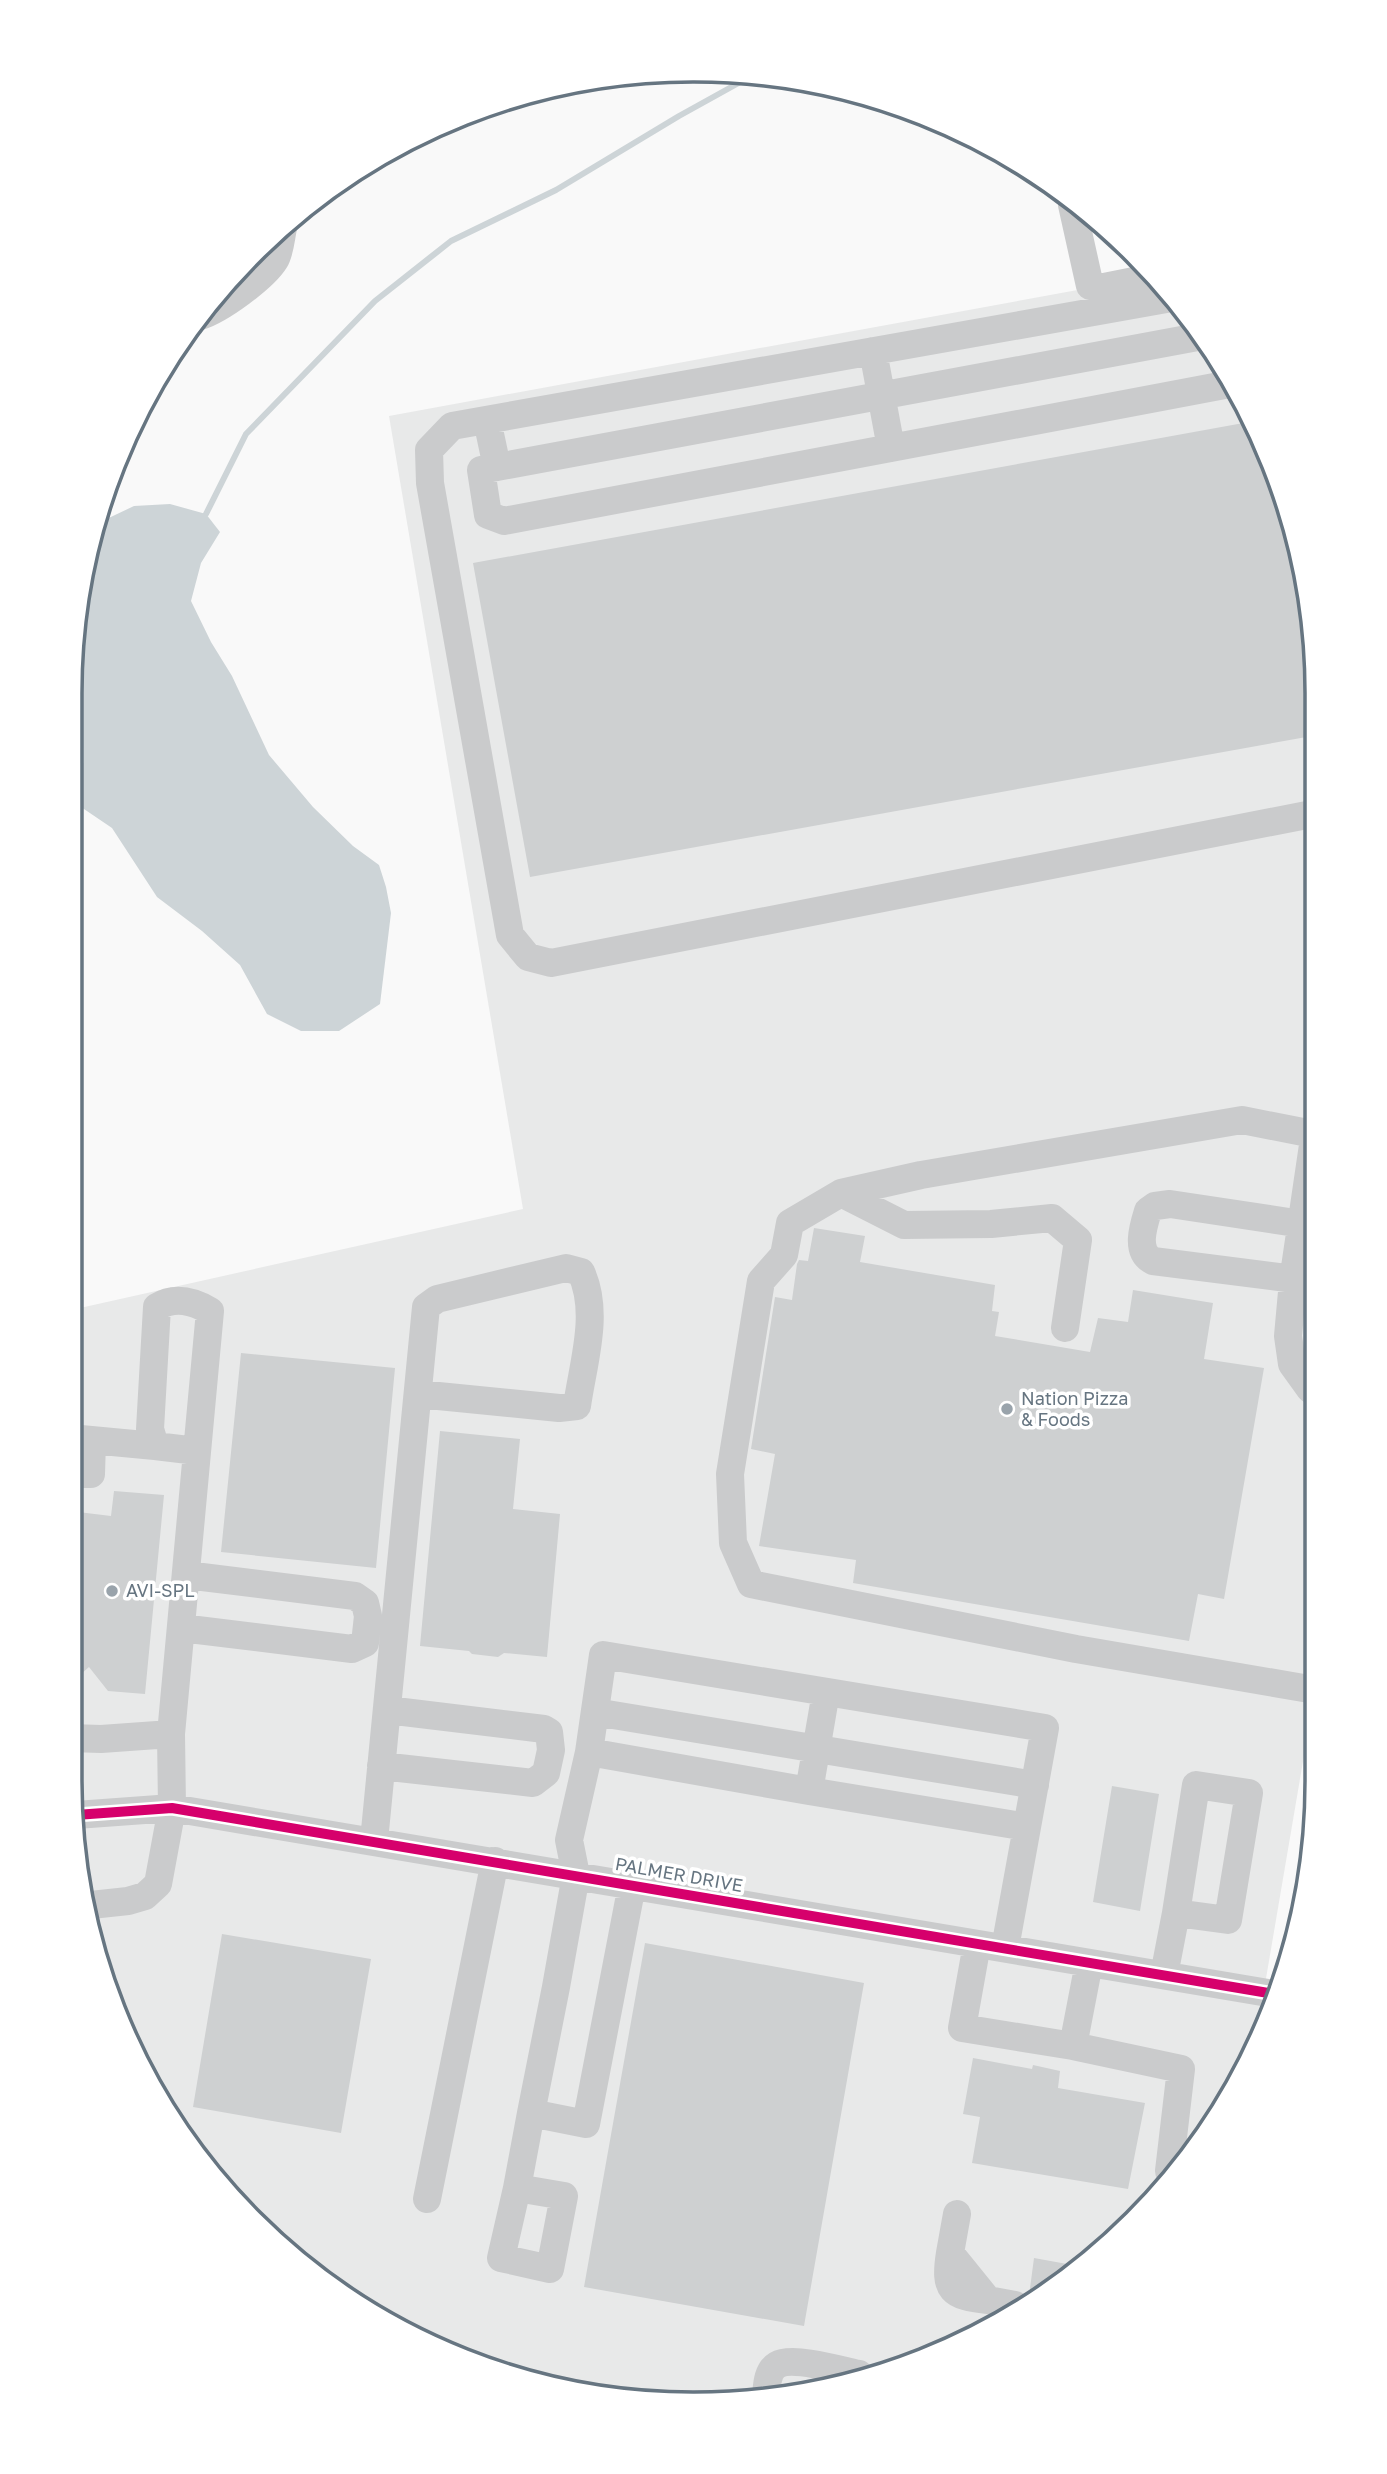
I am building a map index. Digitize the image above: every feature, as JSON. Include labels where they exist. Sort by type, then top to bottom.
[{"type":"street","points":[[1074,216],[1090,286],[1104,287],[1143,279]]},
{"type":"street","points":[[221,306],[251,284],[276,260],[280,244]]},
{"type":"street","points":[[1161,300],[452,426],[429,450],[430,483],[510,935],[528,957],[551,963],[1305,815]]},
{"type":"street","points":[[1191,338],[481,470],[488,516],[504,521],[1222,386]]},
{"type":"street","points":[[873,351],[891,448]]},
{"type":"street","points":[[487,420],[497,467]]},
{"type":"street","points":[[1305,1132],[1242,1119],[921,1175],[841,1193],[790,1223],[784,1255],[761,1281],[730,1474],[733,1544],[751,1584],[1076,1649],[1305,1687]]},
{"type":"street","points":[[841,1193],[904,1224],[991,1224],[1052,1219],[1078,1240],[1065,1328]]},
{"type":"street","points":[[1294,1279],[1153,1261],[1145,1257],[1142,1251],[1144,1224],[1148,1211],[1155,1206],[1170,1204],[1302,1224]]},
{"type":"street","points":[[1305,1204],[1288,1336],[1292,1364],[1305,1382]]},
{"type":"street","points":[[374,1841],[426,1307],[437,1299],[566,1268],[581,1272],[588,1287],[591,1315],[577,1406],[559,1408],[418,1394]]},
{"type":"street","points":[[95,1905],[145,1896],[159,1884],[172,1808],[171,1734],[210,1311],[196,1302],[168,1300],[157,1307],[150,1429],[155,1447]]},
{"type":"street","points":[[82,1439],[197,1451]]},
{"type":"street","points":[[82,1442],[91,1474],[82,1474]]},
{"type":"street","points":[[181,1628],[352,1650],[365,1643],[367,1630],[365,1602],[355,1596],[186,1575]]},
{"type":"street","points":[[517,2188],[576,1875],[569,1840],[589,1752],[603,1655],[1045,1728],[1005,1948]]},
{"type":"street","points":[[809,1791],[826,1692]]},
{"type":"street","points":[[381,1766],[533,1783],[547,1773],[551,1750],[549,1732],[544,1729],[387,1710]]},
{"type":"street","points":[[595,1712],[1035,1785]]},
{"type":"street","points":[[82,1738],[171,1734]]},
{"type":"street","points":[[589,1752],[1027,1827]]},
{"type":"street","points":[[1164,1975],[1196,1785],[1249,1793],[1228,1920],[1176,1913]]},
{"type":"street","name":"PALMER DRIVE","points":[[84,1814],[172,1808],[1266,1993]]},
{"type":"street","points":[[427,2199],[495,1861]]},
{"type":"street","points":[[531,2113],[586,2124],[632,1885]]},
{"type":"street","points":[[977,1944],[962,2028],[1073,2046],[1181,2069],[1170,2163]]},
{"type":"street","points":[[1073,2046],[1089,1963]]},
{"type":"street","points":[[957,2214],[950,2253],[1002,2303]]},
{"type":"street","points":[[767,2387],[769,2374],[777,2365],[794,2362],[848,2372]]},
{"type":"shaded area","points":[[1142,278],[1202,354],[1242,423],[1272,497],[1293,574],[1300,614],[1305,694],[1305,1750],[1261,2005],[1242,2051],[1202,2120],[1153,2184],[1097,2240],[1033,2289],[964,2329],[890,2359],[813,2380],[773,2387],[694,2392],[614,2387],[574,2380],[535,2371],[460,2345],[423,2329],[354,2289],[290,2240],[261,2213],[234,2184],[185,2120],[145,2051],[129,2014],[103,1939],[94,1900],[87,1860],[82,1781],[82,1308],[523,1209],[389,416]]},
{"type":"shaded area","points":[[170,504],[206,514],[220,532],[201,563],[191,601],[211,642],[232,676],[269,755],[313,807],[353,846],[379,865],[391,913],[380,1004],[339,1031],[301,1031],[267,1014],[240,965],[202,931],[157,897],[112,828],[82,808],[82,694],[87,614],[108,518],[134,506]]},
{"type":"building","points":[[1242,423],[1272,497],[1293,574],[1303,654],[1305,737],[530,877],[473,563]]},
{"type":"building","name":"Nation Pizza & Foods","points":[[814,1228],[865,1236],[860,1262],[995,1285],[992,1311],[999,1312],[995,1336],[1090,1352],[1098,1318],[1128,1322],[1133,1290],[1213,1303],[1204,1359],[1264,1368],[1224,1599],[1198,1594],[1189,1641],[853,1583],[856,1560],[759,1546],[775,1454],[751,1449],[775,1297],[792,1300],[797,1264],[799,1260],[808,1261]]},
{"type":"building","points":[[241,1353],[395,1368],[376,1568],[221,1552]]},
{"type":"building","points":[[440,1431],[520,1439],[513,1509],[560,1514],[547,1657],[504,1653],[498,1657],[420,1646]]},
{"type":"building","name":"AVI-SPL","points":[[114,1491],[164,1495],[145,1694],[108,1691],[89,1667],[82,1673],[82,1512],[111,1516]]},
{"type":"building","points":[[1112,1786],[1159,1794],[1140,1911],[1093,1902]]},
{"type":"building","points":[[222,1934],[371,1959],[341,2133],[193,2107]]},
{"type":"building","points":[[645,1943],[864,1983],[804,2326],[584,2287]]},
{"type":"building","points":[[973,2058],[1032,2069],[1033,2065],[1060,2071],[1058,2088],[1145,2103],[1128,2189],[972,2163],[980,2117],[963,2114]]},
{"type":"building","points":[[1034,2258],[1067,2264],[1033,2289],[1030,2291]]},
{"type":"waterway","points":[[206,514],[246,434],[375,301],[451,241],[556,190],[736,84]]},
{"type":"cycle path","points":[[84,1814],[172,1808],[1266,1993]]},
{"type":"place","name":"Nation Pizza & Foods","points":[[1007,1409]]},
{"type":"place","name":"AVI-SPL","points":[[112,1591]]}]
